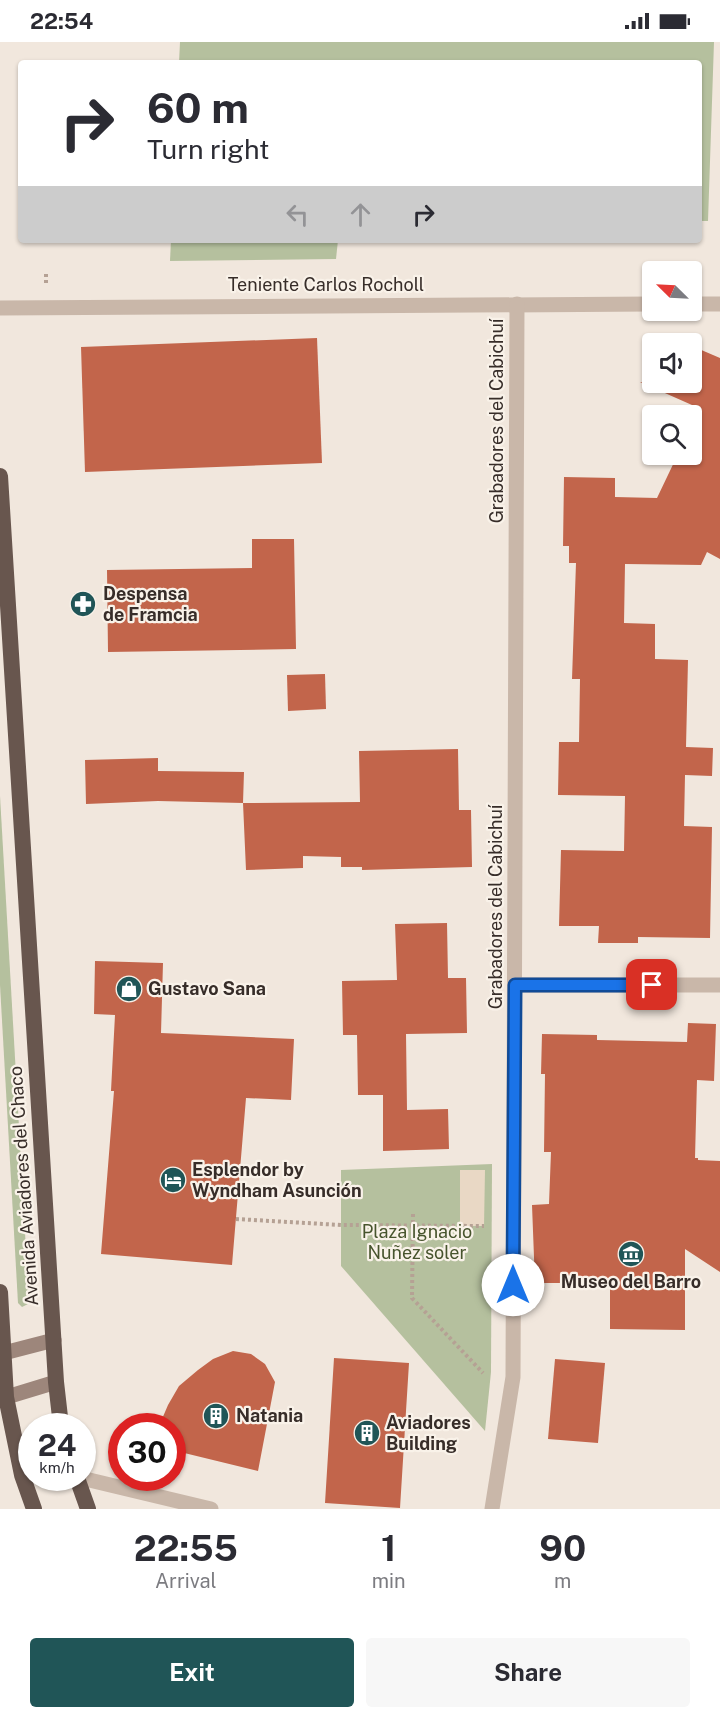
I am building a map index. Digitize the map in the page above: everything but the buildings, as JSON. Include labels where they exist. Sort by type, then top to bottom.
[{"type":"highway","name":"Avenida Aviadores del Chaco","points":[[0,476],[6,690],[60,1413]]},
{"type":"highway","name":"Avenida Aviadores del Chaco","points":[[0,1292],[3,1398],[22,1475],[34,1509]]},
{"type":"highway","points":[[82,1491],[88,1509]]},
{"type":"main road","points":[[2,1354],[54,1340]]},
{"type":"main road","points":[[3,1398],[56,1382]]},
{"type":"street","name":"Grabadores del Cabichuí","points":[[492,1509],[513,1377],[517,304]]},
{"type":"street","name":"Teniente Carlos Rocholl","points":[[0,308],[642,304]]},
{"type":"street","points":[[702,304],[720,304]]},
{"type":"street","points":[[515,985],[720,985]]},
{"type":"street","points":[[96,1482],[211,1509]]},
{"type":"path","points":[[46,274],[46,283]]},
{"type":"path","points":[[413,1214],[412,1298],[483,1373]]},
{"type":"path","points":[[236,1219],[341,1225],[484,1226]]},
{"type":"green space","points":[[180,42],[714,42],[708,221],[702,221],[702,60],[179,60]]},
{"type":"green space","points":[[171,243],[338,243],[336,259],[170,261]]},
{"type":"green space","points":[[0,796],[29,1302],[22,1307],[18,1303],[0,985]]},
{"type":"green space","name":"Plaza Ignacio Nuñez soler","points":[[492,1164],[491,1372],[485,1431],[341,1266],[341,1170]]},
{"type":"shaded area","points":[[460,1170],[485,1170],[484,1226],[460,1226]]},
{"type":"place","name":"Despensa de Framcia","points":[[83,604]]},
{"type":"place","name":"Gustavo Sana","points":[[129,989]]},
{"type":"place","name":"Esplendor by Wyndham Asunción","points":[[173,1180]]},
{"type":"place","name":"Museo del Barro","points":[[631,1254]]},
{"type":"place","name":"Natania","points":[[216,1416]]},
{"type":"place","name":"Aviadores Building","points":[[367,1433]]},
{"type":"route","points":[[513,1285],[515,985],[652,985]]}]
